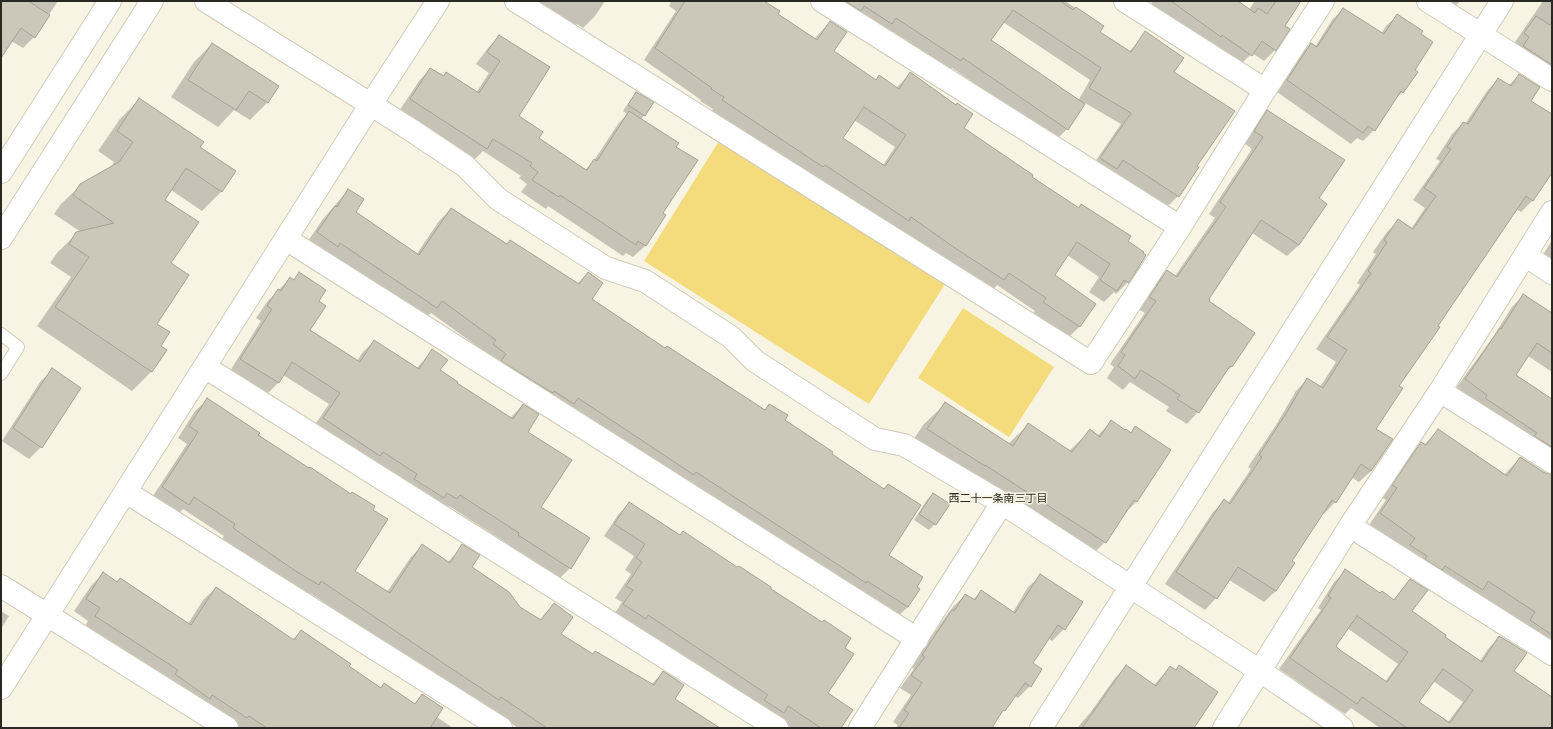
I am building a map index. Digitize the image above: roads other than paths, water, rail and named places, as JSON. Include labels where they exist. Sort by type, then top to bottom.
[{"type":"street","points":[[1,172],[110,1]]},
{"type":"street","points":[[1,238],[152,1]]},
{"type":"street","points":[[206,1],[371,104],[465,166],[498,199],[606,268],[645,281],[731,337],[755,361],[875,439],[904,445],[1002,503],[1260,670],[1342,728]]},
{"type":"street","points":[[1,688],[371,104],[438,1]]},
{"type":"street","points":[[516,1],[1091,364],[1180,227],[1323,1]]},
{"type":"street","points":[[822,1],[1180,227]]},
{"type":"street","points":[[1125,1],[1266,90]]},
{"type":"street","points":[[1428,1],[1552,80]]},
{"type":"street","points":[[1041,728],[1502,1]]},
{"type":"street","points":[[1224,728],[1350,526],[1440,391],[1552,212]]},
{"type":"street","points":[[286,239],[917,639]]},
{"type":"street","points":[[1525,255],[1552,272]]},
{"type":"street","points":[[205,368],[777,728]]},
{"type":"street","points":[[1440,391],[1552,462]]},
{"type":"street","points":[[126,492],[501,728]]},
{"type":"street","points":[[860,728],[1002,503]]},
{"type":"street","points":[[1350,526],[1552,654]]},
{"type":"street","points":[[1,586],[48,614],[227,728]]},
{"type":"lane","points":[[1,334],[18,347],[1,374]]},
{"type":"district","name":"西二十一条南三丁目","points":[[998,499]]}]
